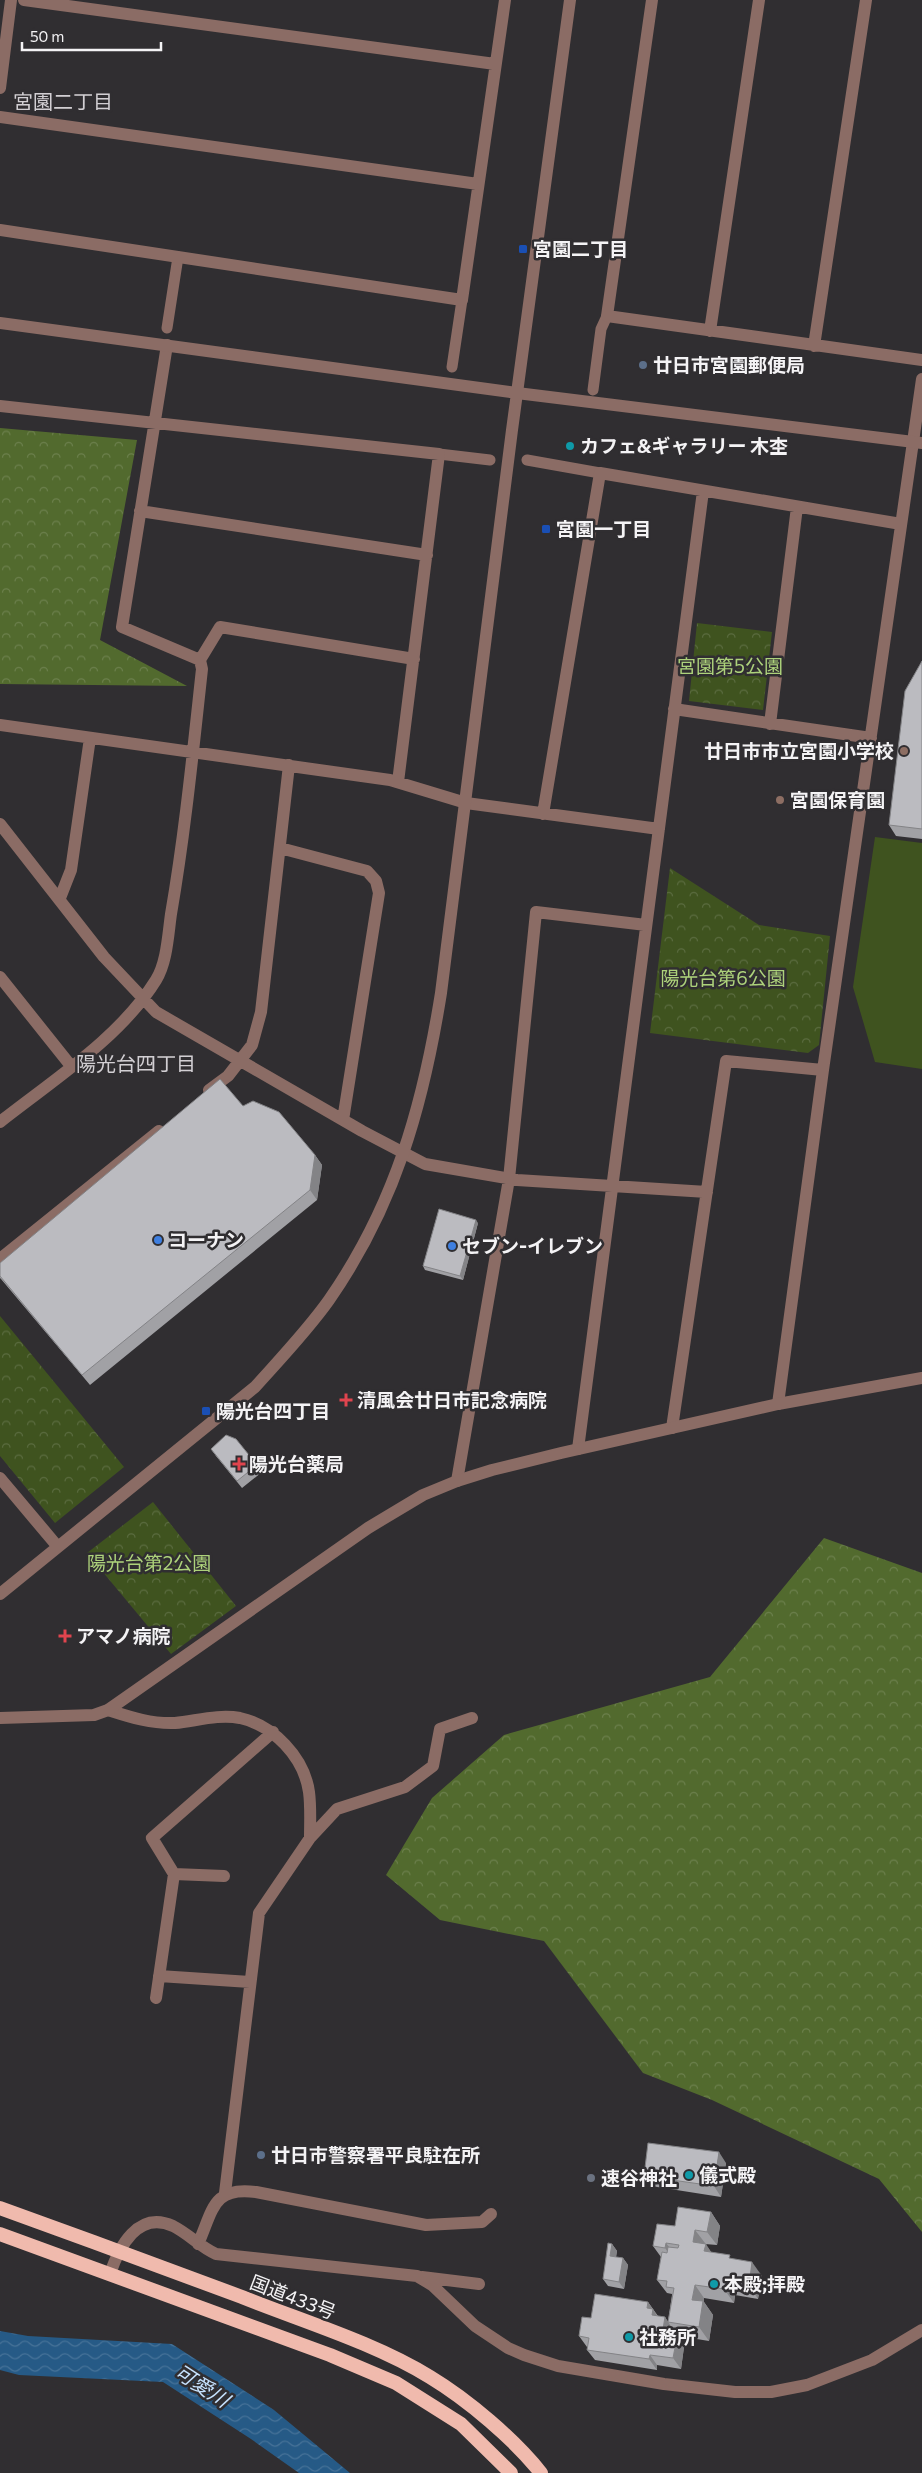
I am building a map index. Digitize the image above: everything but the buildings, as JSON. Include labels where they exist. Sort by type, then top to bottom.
[{"type":"highway","name":"国道433号","points":[[0,2208],[384,2353],[430,2377],[487,2419],[528,2456],[542,2473]]},
{"type":"highway","points":[[0,2234],[330,2354],[396,2383],[461,2424],[511,2473]]},
{"type":"street","points":[[0,88],[11,0]]},
{"type":"street","points":[[24,0],[496,64]]},
{"type":"street","points":[[452,367],[505,0]]},
{"type":"street","points":[[0,1594],[255,1387],[304,1331],[328,1300],[368,1236],[404,1154],[430,1062],[442,993],[517,392],[570,0]]},
{"type":"street","points":[[592,390],[601,329],[606,316],[652,0]]},
{"type":"street","points":[[710,331],[759,0]]},
{"type":"street","points":[[814,346],[866,0]]},
{"type":"street","points":[[0,117],[478,184]]},
{"type":"street","points":[[0,230],[462,300]]},
{"type":"street","points":[[166,328],[178,257]]},
{"type":"street","points":[[606,316],[922,360]]},
{"type":"street","points":[[0,323],[517,392],[918,442]]},
{"type":"street","points":[[167,345],[122,627],[200,660]]},
{"type":"street","points":[[778,1404],[823,1070],[901,524],[918,442],[922,379]]},
{"type":"street","points":[[0,406],[154,421],[490,460]]},
{"type":"street","points":[[398,782],[439,454]]},
{"type":"street","points":[[527,460],[901,524]]},
{"type":"street","points":[[543,814],[600,473]]},
{"type":"street","points":[[578,1449],[703,491]]},
{"type":"street","points":[[770,724],[797,507]]},
{"type":"street","points":[[140,511],[427,555]]},
{"type":"street","points":[[0,1122],[111,1035],[144,998],[157,978],[164,960],[180,863],[202,670],[200,660],[220,627],[414,660]]},
{"type":"street","points":[[674,709],[871,738]]},
{"type":"street","points":[[0,726],[289,765],[398,782],[466,804],[659,829]]},
{"type":"street","points":[[60,898],[71,870],[90,738]]},
{"type":"street","points":[[197,1100],[228,1076],[252,1045],[261,1012],[289,765]]},
{"type":"street","points":[[0,824],[60,898],[104,957],[156,1012],[404,1154],[425,1164],[509,1179],[707,1192]]},
{"type":"street","points":[[280,848],[367,871],[376,881],[379,894],[343,1120]]},
{"type":"street","points":[[456,1481],[509,1179],[536,912],[646,925]]},
{"type":"street","points":[[0,977],[71,1066]]},
{"type":"street","points":[[672,1428],[726,1061],[823,1070]]},
{"type":"street","points":[[0,1258],[167,1125]]},
{"type":"street","points":[[0,1718],[94,1715],[108,1710],[368,1528],[423,1495],[456,1481],[492,1470],[578,1449],[778,1404],[922,1378]]},
{"type":"street","points":[[0,1478],[58,1548]]},
{"type":"street","points":[[108,1710],[142,1721],[166,1722],[207,1718],[240,1718],[273,1732],[297,1759],[309,1790],[310,1838]]},
{"type":"street","points":[[224,2194],[259,1913],[310,1838],[337,1809],[405,1787],[419,1778],[433,1766],[440,1729],[472,1718]]},
{"type":"street","points":[[156,1998],[174,1874],[152,1838],[273,1732]]},
{"type":"street","points":[[174,1874],[224,1876]]},
{"type":"street","points":[[159,1976],[250,1982]]},
{"type":"street","points":[[198,2244],[217,2200],[224,2194],[233,2191],[256,2192],[426,2225],[482,2222],[492,2214]]},
{"type":"street","points":[[110,2274],[118,2251],[127,2237],[140,2228],[155,2223],[172,2226],[209,2251],[224,2255],[479,2284]]},
{"type":"street","points":[[417,2276],[432,2285],[474,2326],[524,2355],[558,2366],[664,2384],[734,2392],[771,2392],[807,2385],[872,2360],[922,2330]]},
{"type":"green space","points":[[0,428],[137,440],[100,640],[187,686],[0,684]]},
{"type":"green space","name":"宮園第5公園","points":[[697,623],[772,632],[763,710],[689,701]]},
{"type":"green space","points":[[875,837],[922,843],[922,1069],[875,1062],[853,987]]},
{"type":"green space","name":"陽光台第6公園","points":[[670,868],[759,925],[830,936],[819,1045],[808,1053],[650,1033]]},
{"type":"green space","points":[[0,1316],[124,1467],[55,1523],[0,1456]]},
{"type":"green space","name":"陽光台第2公園","points":[[153,1502],[236,1606],[171,1654],[87,1553]]},
{"type":"green space","points":[[824,1538],[922,1573],[922,2232],[879,2179],[712,2100],[643,2073],[544,1941],[440,1920],[386,1875],[432,1798],[504,1735],[710,1677]]},
{"type":"water","name":"可愛川","points":[[0,2331],[28,2336],[172,2344],[274,2410],[350,2473],[299,2473],[251,2439],[163,2382],[19,2375],[0,2370]]},
{"type":"place","name":"宮園二丁目","points":[[523,249]]},
{"type":"place","name":"廿日市宮園郵便局","points":[[643,365]]},
{"type":"place","name":"カフェ&ギャラリー 木杢","points":[[570,446]]},
{"type":"place","name":"宮園一丁目","points":[[546,529]]},
{"type":"place","name":"廿日市市立宮園小学校","points":[[904,751]]},
{"type":"place","name":"宮園保育園","points":[[780,800]]},
{"type":"place","name":"コーナン","points":[[158,1240]]},
{"type":"place","name":"セブン-イレブン","points":[[452,1246]]},
{"type":"place","name":"清風会廿日市記念病院","points":[[346,1400]]},
{"type":"place","name":"陽光台四丁目","points":[[206,1411]]},
{"type":"place","name":"陽光台薬局","points":[[239,1464]]},
{"type":"place","name":"アマノ病院","points":[[65,1636]]},
{"type":"place","name":"廿日市警察署平良駐在所","points":[[261,2155]]},
{"type":"place","name":"儀式殿","points":[[689,2175]]},
{"type":"place","name":"速谷神社","points":[[591,2178]]},
{"type":"place","name":"本殿;拝殿","points":[[714,2284]]},
{"type":"place","name":"社務所","points":[[629,2337]]},
{"type":"district","name":"宮園二丁目","points":[[63,102]]},
{"type":"district","name":"陽光台四丁目","points":[[136,1064]]}]
